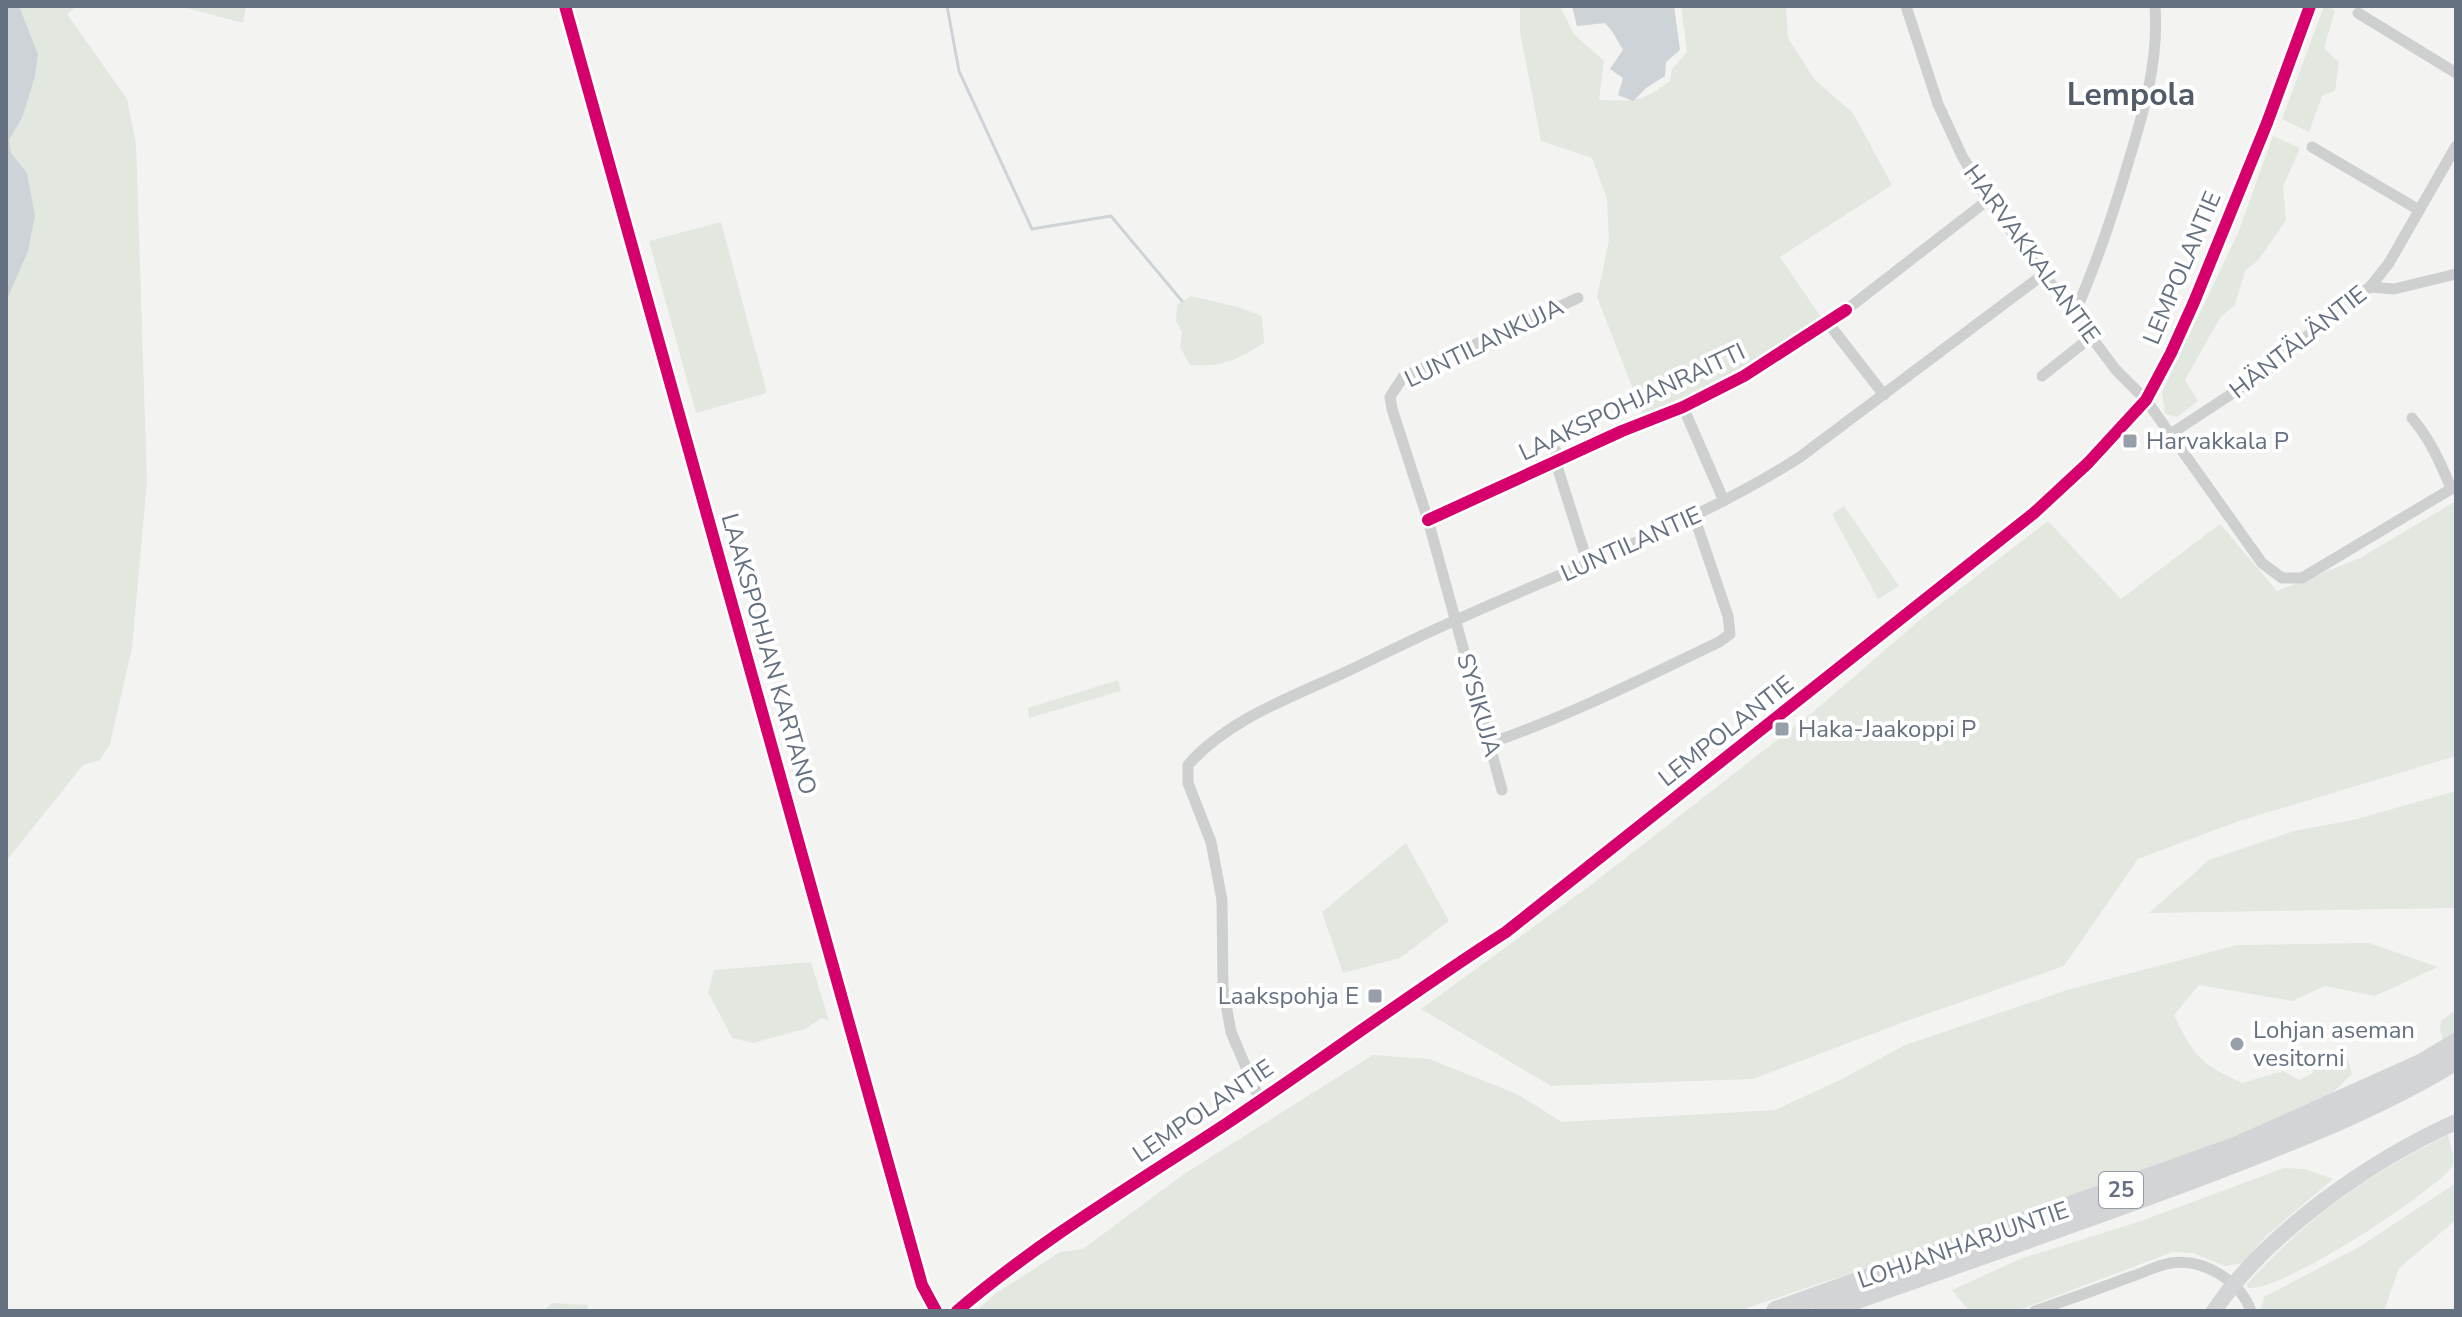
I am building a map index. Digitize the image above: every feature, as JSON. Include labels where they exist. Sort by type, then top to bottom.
[{"type":"highway","name":"LOHJANHARJUNTIE","points":[[1776,1311],[2238,1146],[2408,1070],[2456,1043]]},
{"type":"highway","name":"LOHJANHARJUNTIE","points":[[1823,1311],[2277,1147],[2350,1116],[2456,1060]]},
{"type":"street","name":"LAAKSPOHJAN KARTANO","points":[[565,6],[922,1285],[936,1311]]},
{"type":"street","name":"HARVAKKALANTIE","points":[[1906,6],[1938,104],[1962,156],[1988,200],[2116,370],[2146,400],[2262,563],[2282,578],[2302,578],[2454,487]]},
{"type":"street","points":[[2074,315],[2107,233],[2146,103],[2154,66],[2155,6]]},
{"type":"street","name":"LEMPOLANTIE","points":[[957,1311],[1040,1247],[1506,932],[2034,513],[2088,463],[2146,400],[2194,302],[2310,6]]},
{"type":"street","points":[[2358,13],[2456,73]]},
{"type":"street","name":"HÄNTÄLÄNTIE","points":[[2169,435],[2265,372],[2370,287],[2389,263],[2456,146]]},
{"type":"street","points":[[2312,147],[2419,210]]},
{"type":"street","points":[[1846,310],[1988,200]]},
{"type":"street","name":"LUNTILANTIE","points":[[1260,1100],[1231,1032],[1223,988],[1222,900],[1211,842],[1188,783],[1188,765],[1199,753],[1255,715],[1455,620],[1588,564],[1724,501],[1800,457],[2045,273]]},
{"type":"street","points":[[2370,287],[2394,289],[2456,274]]},
{"type":"street","name":"LUNTILANKUJA","points":[[1455,620],[1390,397],[1403,377],[1578,298]]},
{"type":"street","points":[[1828,323],[1884,395]]},
{"type":"street","points":[[2042,376],[2091,337]]},
{"type":"street","points":[[1683,407],[1724,501]]},
{"type":"street","points":[[2412,418],[2431,444],[2454,487]]},
{"type":"street","points":[[1556,451],[1556,463],[1588,564]]},
{"type":"street","points":[[1490,743],[1529,730],[1615,692],[1730,634],[1728,616],[1694,516]]},
{"type":"street","name":"SYSIKUJA","points":[[1455,620],[1502,790]]},
{"type":"street","points":[[2214,1311],[2234,1284],[2288,1229],[2372,1167],[2456,1122]]},
{"type":"street","points":[[2035,1311],[2171,1263],[2198,1263],[2234,1284],[2247,1300],[2251,1311]]},
{"type":"shaded area","points":[[6,6],[19,6],[38,54],[35,76],[22,118],[9,140],[11,153],[27,173],[35,216],[28,251],[6,302]]},
{"type":"shaded area","points":[[19,6],[78,6],[67,14],[127,99],[136,144],[147,481],[132,648],[110,744],[100,760],[83,765],[6,861],[6,302],[28,251],[27,173],[11,153],[9,140],[22,118],[38,54]]},
{"type":"shaded area","points":[[179,6],[246,6],[243,23]]},
{"type":"shaded area","points":[[1520,6],[1560,6],[1574,34],[1604,61],[1599,100],[1621,101],[1644,97],[1670,81],[1672,69],[1687,52],[1681,6],[1786,6],[1788,38],[1815,80],[1853,113],[1892,185],[1780,257],[1821,317],[1741,371],[1644,417],[1597,297],[1609,240],[1607,199],[1592,158],[1541,141],[1520,32]]},
{"type":"shaded area","points":[[1572,6],[1674,6],[1680,50],[1666,62],[1665,76],[1633,101],[1618,95],[1623,78],[1610,69],[1623,50],[1605,23],[1577,26]]},
{"type":"shaded area","points":[[2324,6],[2335,11],[2324,48],[2339,62],[2335,91],[2322,96],[2309,132],[2282,119]]},
{"type":"shaded area","points":[[2273,136],[2300,148],[2283,187],[2286,220],[2260,258],[2245,271],[2235,305],[2220,318],[2185,380],[2198,401],[2177,417],[2165,414],[2162,392],[2238,233]]},
{"type":"shaded area","points":[[721,222],[767,393],[696,413],[649,241]]},
{"type":"shaded area","points":[[1191,296],[1262,316],[1264,343],[1229,361],[1190,365],[1180,347],[1182,332],[1176,321],[1177,305]]},
{"type":"shaded area","points":[[2456,501],[2456,756],[2239,821],[2138,859],[2064,966],[1753,1079],[1551,1086],[1421,1009],[1591,885],[1813,712],[1921,619],[2048,521],[2121,599],[2220,524],[2277,591],[2360,558]]},
{"type":"shaded area","points":[[1844,506],[1899,586],[1878,599],[1832,514]]},
{"type":"shaded area","points":[[1118,680],[1121,691],[1029,718],[1028,708]]},
{"type":"shaded area","points":[[2456,791],[2456,908],[2149,913],[2209,860],[2294,831],[2353,820]]},
{"type":"shaded area","points":[[1406,843],[1449,921],[1400,958],[1343,973],[1322,912]]},
{"type":"shaded area","points":[[2369,943],[2438,967],[2375,996],[2325,986],[2292,1001],[2199,985],[2174,1015],[2199,1057],[2242,1083],[2283,1071],[2299,1080],[2313,1073],[2314,1062],[2322,1058],[2347,1057],[2352,1074],[2330,1095],[2261,1127],[2045,1208],[1738,1311],[976,1311],[995,1294],[1060,1252],[1083,1249],[1184,1174],[1373,1055],[1429,1059],[1517,1094],[1562,1122],[1775,1110],[1905,1045],[2067,990],[2237,945]]},
{"type":"shaded area","points":[[811,962],[829,1021],[822,1018],[805,1029],[753,1043],[732,1038],[708,992],[714,970]]},
{"type":"shaded area","points":[[2456,1009],[2456,1032],[2443,1040],[2441,1021]]},
{"type":"shaded area","points":[[2448,1135],[2453,1166],[2416,1198],[2321,1259],[2291,1275],[2248,1288],[2247,1284],[2270,1260],[2340,1199]]},
{"type":"shaded area","points":[[2284,1168],[2305,1169],[2333,1179],[2266,1236],[2243,1263],[2225,1266],[2193,1253],[2173,1252],[2016,1311],[1969,1311],[1952,1290],[2020,1259],[2141,1221]]},
{"type":"shaded area","points":[[2456,1183],[2456,1220],[2399,1268],[2384,1311],[2260,1311],[2264,1297],[2359,1247]]},
{"type":"shaded area","points":[[552,1303],[588,1305],[587,1311],[544,1311]]},
{"type":"waterway","points":[[947,6],[959,71],[1032,229],[1111,216],[1182,301]]},
{"type":"cycle path","points":[[565,6],[922,1285],[936,1311]]},
{"type":"cycle path","points":[[957,1311],[1055,1236],[1226,1124],[1506,932],[2034,513],[2088,463],[2146,400],[2171,353],[2267,123],[2310,6]]},
{"type":"cycle path","name":"LAAKSPOHJANRAITTI","points":[[1428,520],[1622,431],[1683,407],[1744,376],[1846,310]]},
{"type":"place","name":"Harvakkala P","points":[[2130,441]]},
{"type":"place","name":"Haka-Jaakoppi P","points":[[1782,729]]},
{"type":"place","name":"Laakspohja E","points":[[1375,996]]},
{"type":"place","name":"Lohjan aseman vesitorni","points":[[2237,1044]]},
{"type":"district","name":"Lempola","points":[[2131,94]]}]
